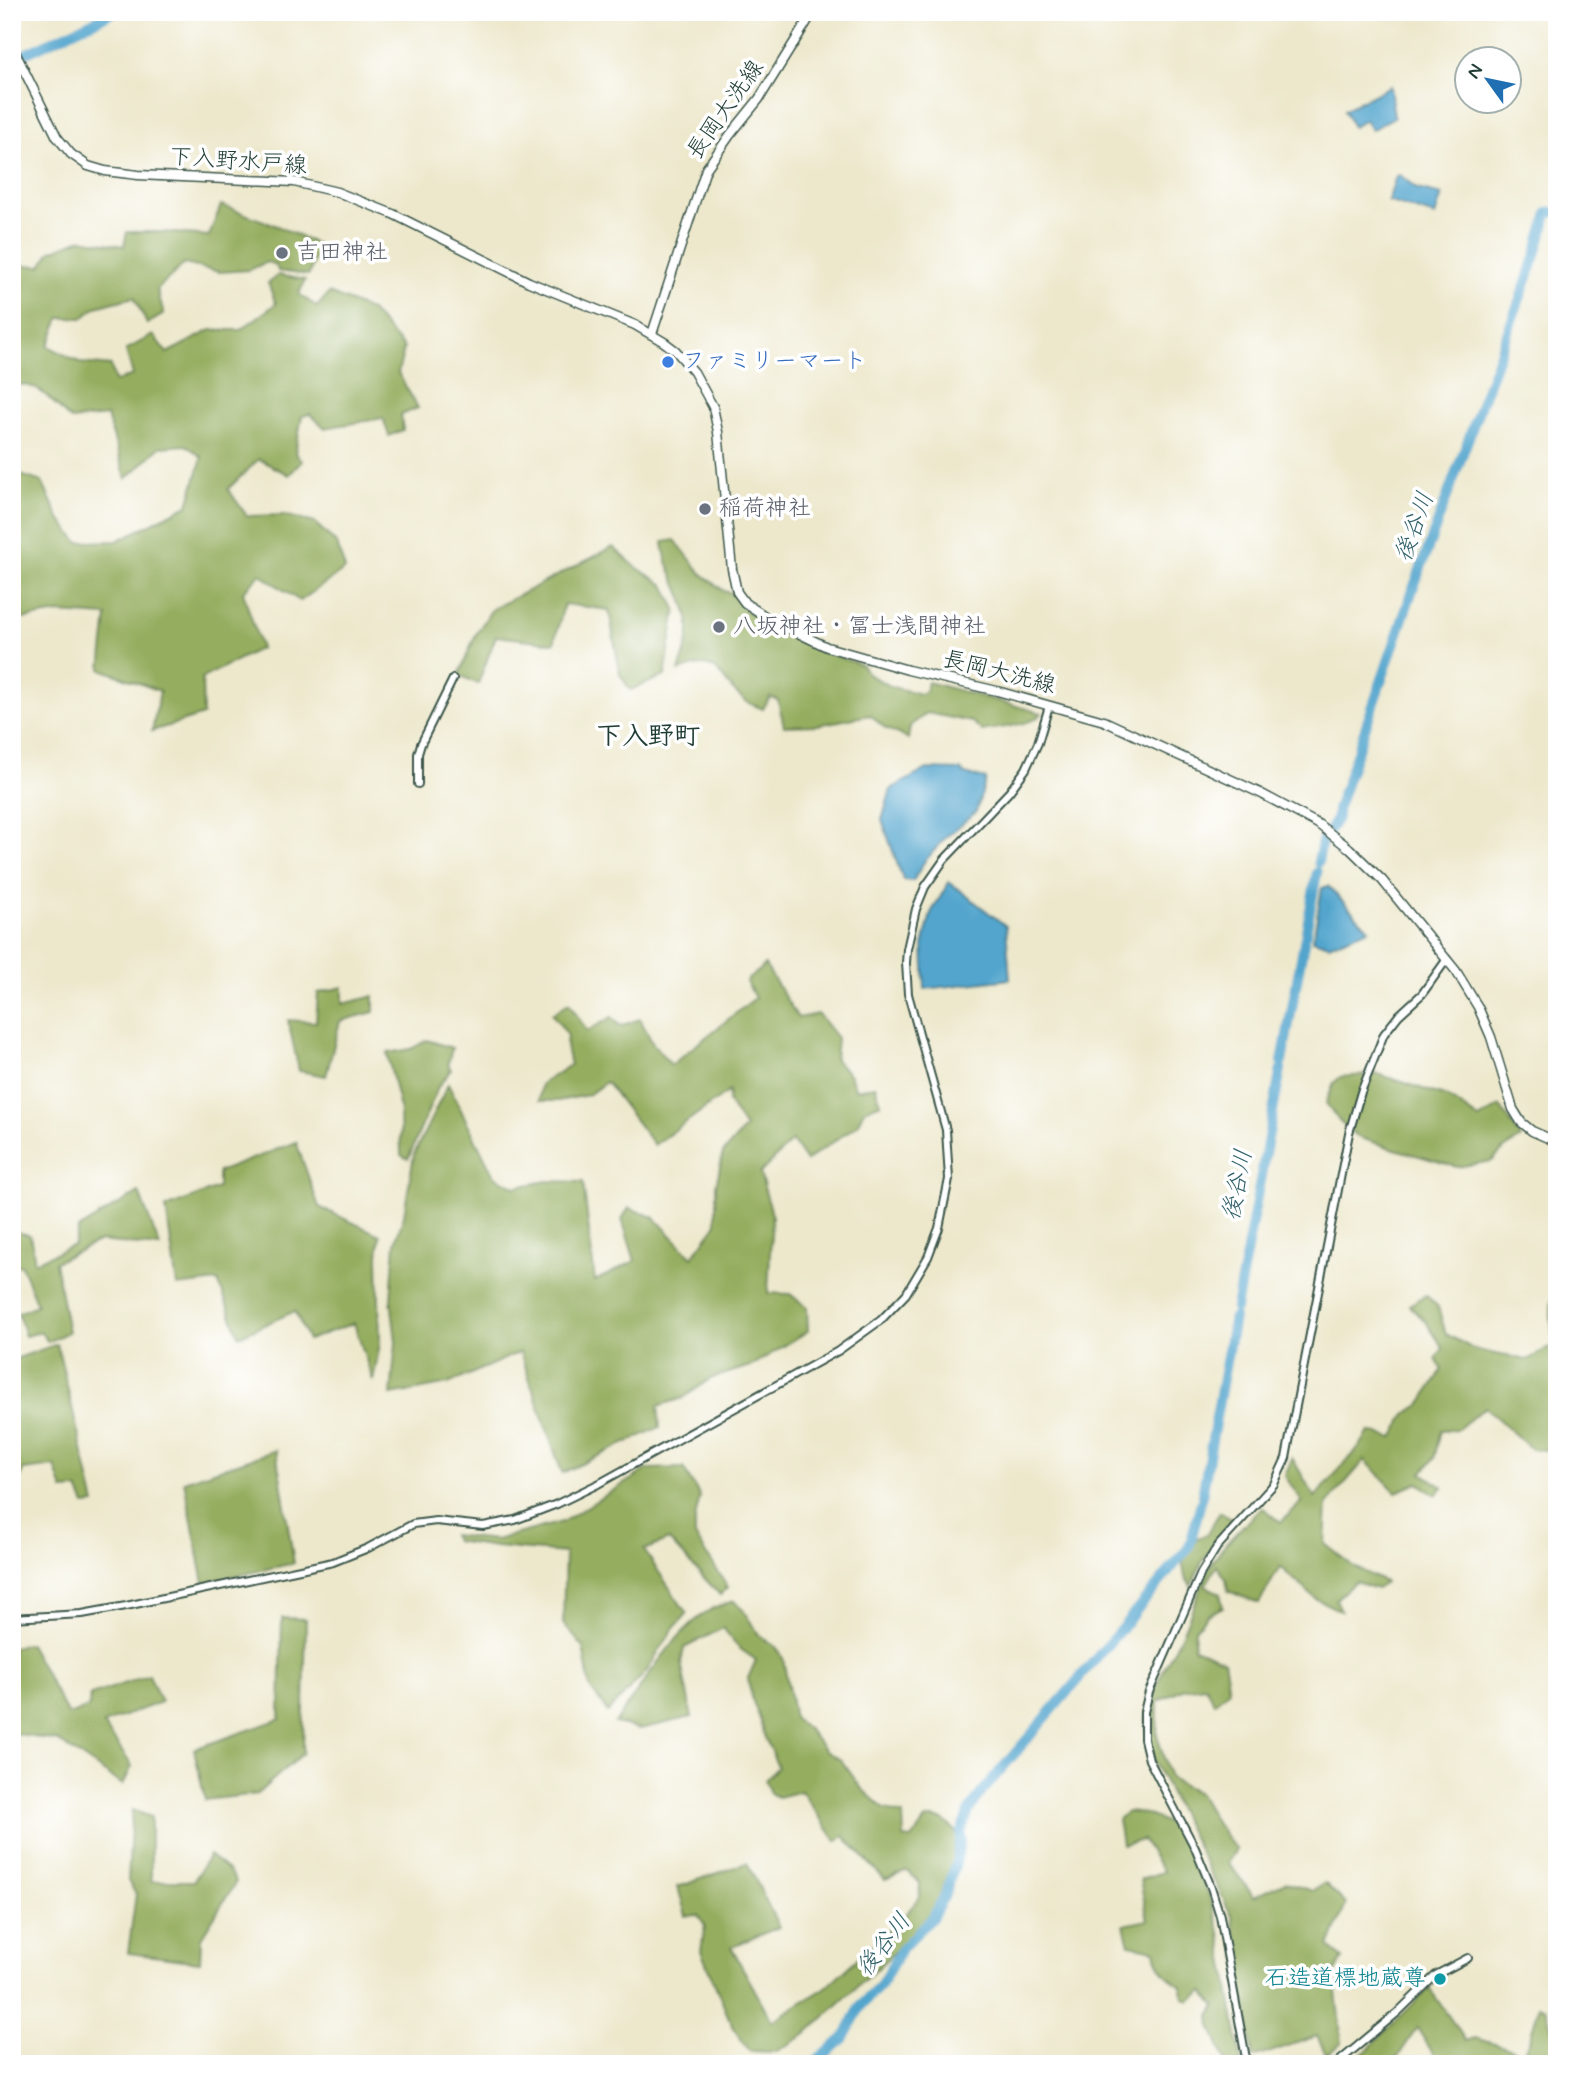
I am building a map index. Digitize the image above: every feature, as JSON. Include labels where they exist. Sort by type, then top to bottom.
[{"type":"main road","name":"長岡大洗線","points":[[813,12],[759,99],[706,169],[652,334],[671,347],[688,365],[713,407],[737,592],[745,603],[771,620],[827,647],[1104,721],[1260,793],[1321,827],[1382,880],[1463,980],[1491,1037],[1509,1101],[1517,1116],[1532,1131],[1557,1142]]},
{"type":"main road","name":"下入野水戸線","points":[[15,53],[57,137],[71,154],[88,166],[105,171],[159,177],[294,182],[337,192],[393,214],[529,282],[652,334]]},
{"type":"street","points":[[418,784],[418,754],[421,744],[453,679]]},
{"type":"street","points":[[12,1618],[82,1614],[333,1562],[368,1548],[413,1524],[436,1521],[483,1525],[515,1520],[598,1484],[838,1351],[881,1320],[906,1294],[929,1257],[939,1228],[949,1179],[946,1130],[906,978],[907,949],[916,909],[925,887],[944,860],[1009,792],[1026,768],[1038,743],[1049,706]]},
{"type":"street","points":[[1247,2064],[1220,1916],[1195,1848],[1149,1760],[1144,1739],[1144,1712],[1149,1692],[1208,1562],[1228,1533],[1268,1492],[1280,1472],[1287,1450],[1349,1133],[1361,1092],[1384,1034],[1399,1015],[1422,994],[1447,959]]},
{"type":"street","points":[[1336,2064],[1397,2013],[1436,1975],[1468,1958]]},
{"type":"green space","points":[[221,205],[319,245],[309,275],[278,271],[276,265],[267,262],[249,270],[220,272],[184,264],[157,289],[164,314],[147,324],[134,297],[96,307],[83,318],[60,318],[48,346],[81,363],[111,366],[115,382],[133,375],[126,350],[153,335],[167,353],[211,330],[240,330],[276,304],[268,283],[278,275],[305,280],[299,294],[317,307],[329,293],[370,310],[404,348],[398,373],[418,408],[401,415],[403,430],[389,436],[383,418],[325,428],[310,414],[302,416],[295,453],[302,461],[289,475],[259,459],[228,489],[247,516],[284,515],[315,523],[337,544],[345,569],[300,601],[260,574],[243,592],[261,648],[202,678],[203,715],[152,731],[160,691],[101,669],[107,616],[59,613],[22,619],[22,597],[12,583],[12,478],[21,475],[42,482],[59,518],[78,542],[117,541],[188,505],[202,457],[186,445],[160,447],[126,479],[107,416],[71,420],[40,391],[12,382],[12,265],[41,266],[51,251],[81,239],[124,246],[127,232],[209,236]]},
{"type":"green space","points":[[675,540],[702,574],[724,591],[734,594],[741,606],[762,622],[816,649],[862,665],[869,675],[892,687],[920,694],[925,691],[928,682],[1042,713],[1023,723],[982,731],[972,722],[927,713],[910,726],[908,739],[885,728],[870,715],[818,725],[784,726],[778,700],[770,697],[763,709],[745,701],[711,667],[693,666],[679,671],[688,638],[688,616],[663,542]]},
{"type":"green space","points":[[613,547],[636,567],[664,585],[676,609],[665,676],[630,690],[620,674],[609,610],[564,604],[554,643],[496,636],[478,684],[459,675],[475,636],[492,609]]},
{"type":"green space","points":[[765,965],[798,1018],[818,1014],[837,1038],[835,1060],[850,1075],[856,1090],[875,1086],[881,1103],[864,1110],[857,1125],[806,1161],[792,1141],[760,1173],[772,1215],[768,1293],[790,1294],[807,1307],[808,1331],[753,1365],[710,1379],[683,1398],[658,1406],[660,1427],[562,1473],[520,1352],[448,1384],[391,1395],[396,1342],[391,1299],[395,1243],[404,1215],[414,1154],[448,1084],[494,1176],[516,1187],[547,1181],[583,1182],[595,1281],[635,1261],[622,1219],[629,1208],[654,1217],[692,1257],[716,1225],[716,1185],[723,1153],[745,1128],[728,1102],[729,1091],[654,1145],[606,1082],[588,1095],[558,1101],[539,1101],[541,1084],[570,1065],[566,1047],[567,1034],[552,1014],[569,1003],[587,1031],[612,1017],[620,1026],[640,1019],[653,1044],[671,1065],[755,998],[746,981]]},
{"type":"green space","points":[[343,987],[343,1004],[374,996],[374,1012],[340,1021],[326,1076],[299,1071],[288,1020],[316,1022],[318,993]]},
{"type":"green space","points":[[427,1040],[452,1048],[448,1064],[451,1070],[438,1087],[408,1159],[401,1155],[400,1109],[387,1053],[411,1049]]},
{"type":"green space","points":[[1378,1074],[1447,1097],[1479,1119],[1500,1106],[1521,1138],[1492,1161],[1457,1167],[1358,1137],[1340,1122],[1326,1103],[1334,1083],[1340,1077]]},
{"type":"green space","points":[[296,1142],[319,1207],[380,1235],[380,1344],[373,1381],[354,1323],[308,1340],[295,1311],[239,1336],[218,1281],[177,1286],[166,1208],[218,1188],[218,1172]]},
{"type":"green space","points":[[139,1192],[160,1247],[100,1241],[55,1262],[68,1332],[48,1342],[41,1332],[25,1336],[18,1313],[37,1305],[21,1265],[12,1266],[12,1231],[30,1235],[35,1262],[74,1245],[78,1229]]},
{"type":"green space","points":[[1557,1286],[1557,1462],[1547,1450],[1531,1449],[1485,1407],[1458,1429],[1441,1430],[1434,1459],[1422,1473],[1443,1487],[1436,1495],[1418,1483],[1396,1492],[1365,1460],[1327,1504],[1325,1544],[1354,1567],[1385,1582],[1377,1589],[1355,1582],[1336,1599],[1341,1611],[1316,1599],[1280,1567],[1259,1603],[1228,1591],[1226,1579],[1217,1566],[1205,1586],[1220,1593],[1223,1607],[1207,1615],[1195,1629],[1194,1648],[1224,1660],[1229,1690],[1214,1703],[1205,1686],[1182,1689],[1158,1701],[1157,1735],[1170,1778],[1199,1794],[1236,1850],[1228,1862],[1254,1897],[1285,1882],[1312,1891],[1325,1883],[1346,1904],[1329,1947],[1343,1958],[1334,1975],[1342,2043],[1326,2055],[1317,2036],[1253,2058],[1232,1916],[1153,1760],[1146,1724],[1152,1694],[1185,1627],[1206,1574],[1223,1548],[1262,1507],[1281,1522],[1302,1502],[1285,1476],[1292,1458],[1315,1497],[1369,1432],[1393,1438],[1406,1414],[1420,1405],[1442,1370],[1436,1359],[1443,1348],[1426,1322],[1409,1305],[1426,1295],[1438,1307],[1446,1334],[1475,1350],[1527,1360],[1554,1345],[1551,1306]]},
{"type":"green space","points":[[57,1344],[95,1504],[85,1505],[78,1489],[63,1490],[55,1466],[23,1470],[14,1501],[16,1522],[12,1522],[12,1360]]},
{"type":"green space","points":[[276,1450],[294,1563],[204,1583],[184,1481]]},
{"type":"green space","points":[[683,1468],[700,1496],[695,1519],[695,1536],[728,1587],[720,1595],[669,1540],[644,1550],[687,1614],[674,1628],[646,1672],[608,1712],[590,1688],[583,1647],[563,1623],[565,1553],[455,1541],[452,1535],[495,1540],[562,1522],[648,1469]]},
{"type":"green space","points":[[1220,1512],[1233,1520],[1202,1562],[1191,1586],[1185,1577],[1182,1560],[1197,1538],[1206,1535]]},
{"type":"green space","points":[[734,1601],[759,1635],[777,1648],[783,1658],[794,1719],[809,1730],[825,1751],[841,1760],[862,1789],[883,1808],[903,1815],[904,1838],[912,1839],[926,1819],[945,1822],[959,1836],[948,1879],[930,1919],[805,2035],[775,2052],[750,2051],[733,2028],[701,1951],[705,1925],[698,1915],[686,1916],[678,1887],[747,1863],[779,1927],[731,1947],[772,2021],[825,1988],[907,1913],[919,1897],[920,1883],[907,1871],[885,1880],[844,1836],[836,1841],[801,1791],[778,1797],[770,1793],[765,1780],[778,1767],[752,1699],[748,1678],[756,1660],[739,1648],[723,1628],[684,1648],[681,1663],[692,1717],[640,1729],[615,1723],[672,1644],[686,1629],[714,1608]]},
{"type":"green space","points":[[282,1618],[306,1619],[303,1753],[257,1794],[205,1800],[194,1749],[280,1719]]},
{"type":"green space","points":[[29,1644],[68,1715],[88,1708],[91,1695],[149,1675],[161,1702],[103,1724],[132,1766],[123,1785],[58,1741],[12,1733],[12,1647]]},
{"type":"green space","points":[[132,1810],[151,1817],[151,1881],[194,1881],[209,1855],[228,1870],[236,1882],[201,1938],[200,1962],[128,1953],[136,1894],[128,1881]]},
{"type":"green space","points":[[1127,1812],[1146,1814],[1177,1827],[1208,1892],[1219,1928],[1242,2064],[1227,2064],[1211,2026],[1210,2015],[1216,2006],[1203,1991],[1190,2001],[1184,1998],[1181,1986],[1160,1967],[1155,1950],[1129,1945],[1124,1925],[1148,1920],[1140,1879],[1163,1872],[1143,1840],[1122,1845],[1118,1819]]},
{"type":"green space","points":[[1429,1988],[1466,2041],[1475,2038],[1523,2053],[1530,2039],[1539,2006],[1546,2009],[1557,2045],[1557,2064],[1440,2064],[1417,2028],[1393,2064],[1350,2064]]},
{"type":"water","points":[[1390,86],[1394,117],[1371,130],[1365,120],[1353,127],[1344,110]]},
{"type":"water","points":[[1400,175],[1417,189],[1442,195],[1435,216],[1388,201],[1396,176]]},
{"type":"water","points":[[927,769],[961,770],[965,774],[986,779],[976,812],[945,838],[924,862],[913,881],[903,880],[882,820],[891,789]]},
{"type":"water","points":[[949,882],[1006,926],[1010,979],[925,989],[923,946],[931,913]]},
{"type":"water","points":[[1328,886],[1369,929],[1329,945],[1313,940],[1322,888]]},
{"type":"waterway","points":[[12,60],[114,12]]},
{"type":"waterway","name":"後谷川","points":[[1318,862],[1322,842],[1337,818],[1337,810],[1413,589],[1535,258],[1548,213],[1557,212]]},
{"type":"waterway","name":"後谷川","points":[[1282,1062],[1317,872]]},
{"type":"waterway","name":"後谷川","points":[[1236,1308],[1281,1069]]},
{"type":"waterway","name":"後谷川","points":[[1202,1496],[1234,1317]]},
{"type":"waterway","name":"後谷川","points":[[1126,1623],[1189,1547],[1201,1502]]},
{"type":"waterway","name":"後谷川","points":[[961,1832],[969,1811],[982,1792],[1122,1628]]},
{"type":"waterway","name":"後谷川","points":[[813,2064],[843,2039],[862,2004],[880,1986],[902,1948],[932,1918],[944,1897],[956,1863],[961,1837]]},
{"type":"place","name":"吉田神社","points":[[282,253]]},
{"type":"place","name":"ファミリーマート","points":[[668,362]]},
{"type":"place","name":"稲荷神社","points":[[705,509]]},
{"type":"place","name":"八坂神社・冨士浅間神社","points":[[719,627]]},
{"type":"place","name":"石造道標地蔵尊","points":[[1440,1979]]},
{"type":"district","name":"下入野町","points":[[648,737]]}]
